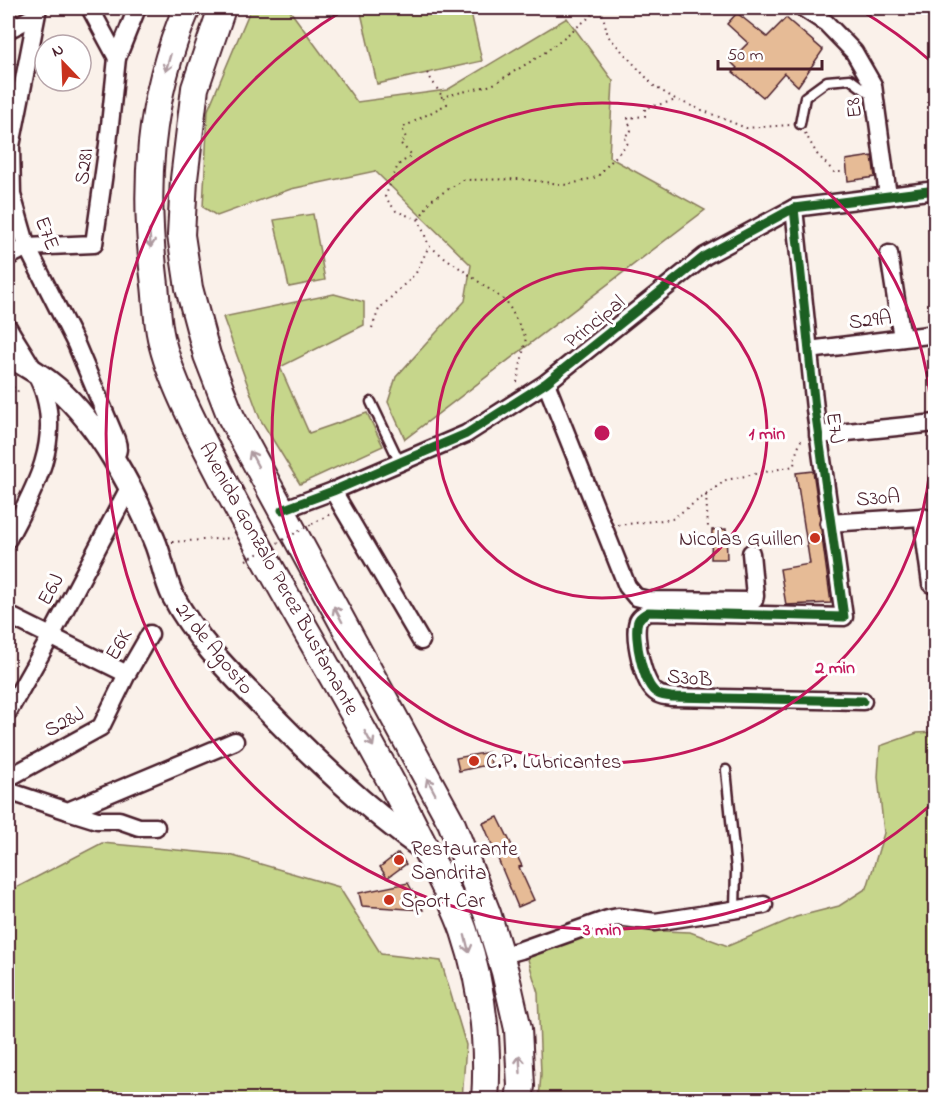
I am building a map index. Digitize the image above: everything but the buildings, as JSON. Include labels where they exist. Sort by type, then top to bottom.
[{"type":"main road","name":"Avenida Gonzalo Perez Bustamante","points":[[187,8],[178,28],[163,80],[153,130],[149,181],[149,237],[161,338],[173,373],[202,440],[263,558],[389,776],[464,931],[480,991],[487,1073],[485,1100]]},
{"type":"main road","name":"Avenida Gonzalo Perez Bustamante","points":[[222,8],[195,88],[184,179],[181,235],[189,288],[207,355],[231,417],[451,822],[487,912],[518,1029],[519,1100]]},
{"type":"street","points":[[90,8],[117,57]]},
{"type":"street","name":"S28I","points":[[27,247],[94,244],[117,57],[137,8]]},
{"type":"street","name":"E8","points":[[803,8],[826,23],[854,52],[873,85],[888,196]]},
{"type":"street","points":[[8,30],[36,11]]},
{"type":"street","name":"E7E","points":[[36,11],[9,143],[12,195],[27,247],[76,344],[116,440],[118,447],[113,459]]},
{"type":"street","name":"Principal","points":[[282,510],[333,491],[466,434],[546,383],[705,256],[794,208],[936,190]]},
{"type":"street","name":"E7J","points":[[794,208],[809,350],[811,436],[829,523],[844,617]]},
{"type":"street","points":[[8,257],[27,247]]},
{"type":"street","points":[[889,254],[902,338]]},
{"type":"street","points":[[8,327],[45,394],[50,432],[46,456],[30,497],[8,539]]},
{"type":"street","name":"S29A","points":[[809,350],[936,334]]},
{"type":"street","name":"21 de Agosto","points":[[8,356],[57,388],[77,410],[113,459],[130,486],[156,543],[172,595],[200,636],[236,678],[333,777],[386,822],[427,852]]},
{"type":"street","points":[[546,383],[627,586],[636,597],[648,600],[754,600],[751,553]]},
{"type":"street","points":[[811,436],[936,423]]},
{"type":"street","name":"E6J","points":[[8,712],[130,486]]},
{"type":"street","points":[[333,491],[422,641]]},
{"type":"street","points":[[8,524],[30,497]]},
{"type":"street","points":[[929,520],[932,584]]},
{"type":"street","name":"S30A","points":[[829,523],[929,520]]},
{"type":"street","name":"S30B","points":[[844,617],[648,612],[640,617],[637,624],[641,663],[646,681],[656,693],[671,697],[863,701]]},
{"type":"street","points":[[8,615],[127,674]]},
{"type":"street","name":"E6K","points":[[106,717],[150,634]]},
{"type":"street","name":"S28J","points":[[8,778],[101,727],[106,717]]},
{"type":"street","points":[[69,811],[235,741]]},
{"type":"street","points":[[8,791],[97,820],[119,820],[139,827],[156,827]]},
{"type":"street","points":[[500,956],[618,917],[655,922],[764,905]]},
{"type":"lane","points":[[800,124],[805,97],[827,81],[850,79],[876,98]]},
{"type":"lane","points":[[371,402],[400,463]]},
{"type":"lane","points":[[726,770],[736,869],[735,909]]},
{"type":"path","points":[[441,96],[492,85],[543,54],[601,8],[608,36],[655,87],[677,99],[746,128],[800,124],[817,154],[834,172],[844,172]]},
{"type":"path","points":[[427,73],[447,104],[402,128],[406,138],[400,143],[412,155],[398,165],[385,197],[396,211],[418,220],[429,246],[507,302],[526,338],[512,406]]},
{"type":"path","points":[[418,220],[431,200],[463,180],[521,179],[567,185],[597,177],[628,143],[624,137],[631,130],[628,118],[645,116],[645,108],[677,99]]},
{"type":"path","points":[[372,328],[378,309],[416,273],[429,246]]},
{"type":"path","points":[[8,384],[18,390],[17,393],[8,389]]},
{"type":"path","points":[[604,526],[672,519],[726,480],[794,466],[795,456],[811,436]]},
{"type":"path","points":[[706,495],[708,527]]},
{"type":"path","points":[[242,552],[246,560],[343,506]]},
{"type":"path","points":[[156,543],[234,538]]},
{"type":"green space","points":[[251,8],[288,8],[357,102],[447,90],[567,18],[613,81],[609,157],[705,210],[405,439],[388,402],[396,377],[465,301],[471,265],[375,171],[291,189],[217,216],[203,207],[208,110]]},
{"type":"green space","points":[[360,8],[470,8],[482,61],[377,84]]},
{"type":"green space","points":[[313,214],[325,280],[289,287],[274,220]]},
{"type":"green space","points":[[334,294],[364,302],[364,325],[280,367],[309,433],[367,413],[383,446],[300,484],[260,419],[223,317]]},
{"type":"green space","points":[[935,732],[935,1099],[539,1099],[541,1074],[538,993],[527,956],[610,929],[690,932],[728,946],[796,917],[839,906],[867,888],[884,833],[878,777],[880,746],[917,733]]},
{"type":"green space","points":[[102,843],[230,855],[339,887],[381,954],[441,961],[466,1045],[462,1099],[8,1099],[8,892]]},
{"type":"cycle path","points":[[282,510],[333,491],[466,434],[546,383],[705,256],[794,208],[936,190]]},
{"type":"cycle path","points":[[794,208],[815,409],[844,617],[648,612],[638,621],[638,648],[647,681],[658,694],[662,695],[863,701]]},
{"type":"place","name":"Nicolas Guillen","points":[[815,538]]},
{"type":"place","name":"C.P. Lubricantes","points":[[474,761]]},
{"type":"place","name":"Restaurante Sandrita","points":[[399,860]]},
{"type":"place","name":"Sport Car","points":[[389,900]]}]
